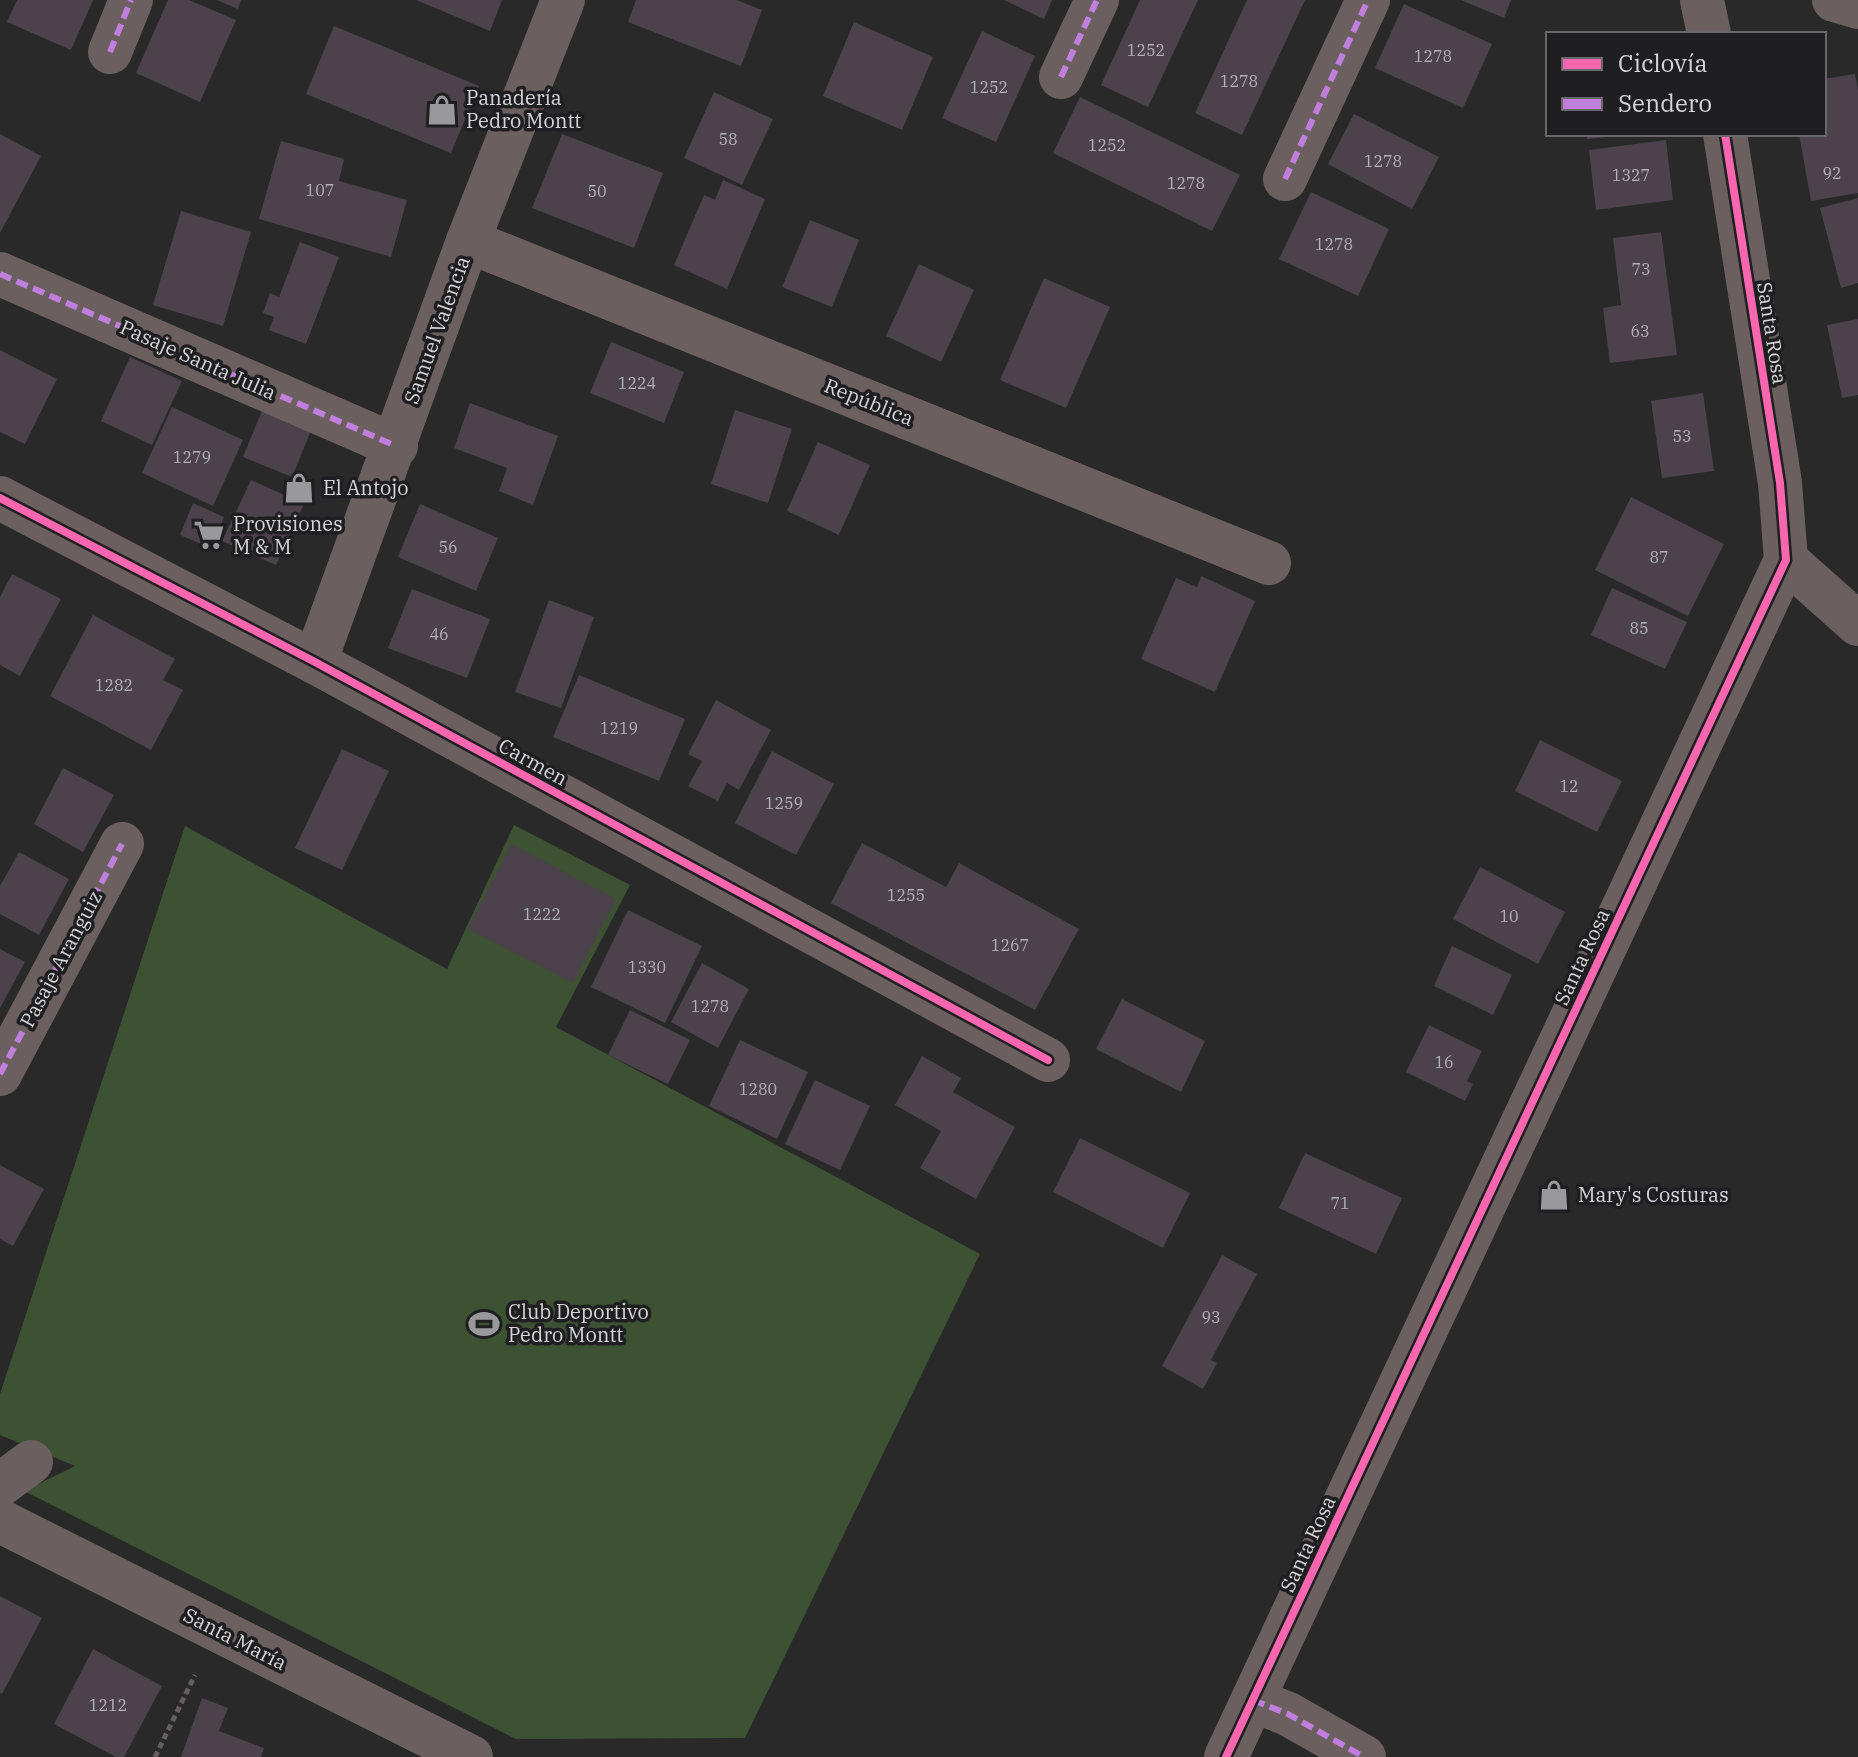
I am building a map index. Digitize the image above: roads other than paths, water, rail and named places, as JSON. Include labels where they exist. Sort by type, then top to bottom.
[{"type":"street","points":[[110,52],[131,0]]},
{"type":"street","name":"Samuel Valencia","points":[[315,662],[468,241],[563,0]]},
{"type":"street","points":[[1061,77],[1097,0]]},
{"type":"street","points":[[1285,179],[1368,0]]},
{"type":"street","points":[[1702,0],[1709,32]]},
{"type":"street","points":[[1834,0],[1858,7]]},
{"type":"street","name":"Santa Rosa","points":[[1226,1757],[1786,560],[1780,483],[1725,136]]},
{"type":"street","name":"República","points":[[468,241],[1269,563]]},
{"type":"street","name":"Pasaje Santa Julia","points":[[0,274],[396,446]]},
{"type":"street","name":"Carmen","points":[[0,498],[315,662],[1048,1060]]},
{"type":"street","points":[[1786,560],[1858,624]]},
{"type":"street","name":"Pasaje Aranguiz","points":[[0,1074],[122,844]]},
{"type":"street","name":"Santa María","points":[[0,1521],[471,1757]]},
{"type":"street","points":[[1253,1700],[1288,1714],[1364,1757]]},
{"type":"place","name":"Panadería Pedro Montt","points":[[442,110]]},
{"type":"place","name":"El Antojo","points":[[299,488]]},
{"type":"place","name":"Provisiones M & M","points":[[209,535]]},
{"type":"place","name":"Mary's Costuras","points":[[1554,1195]]},
{"type":"place","name":"Club Deportivo Pedro Montt","points":[[484,1324]]}]
